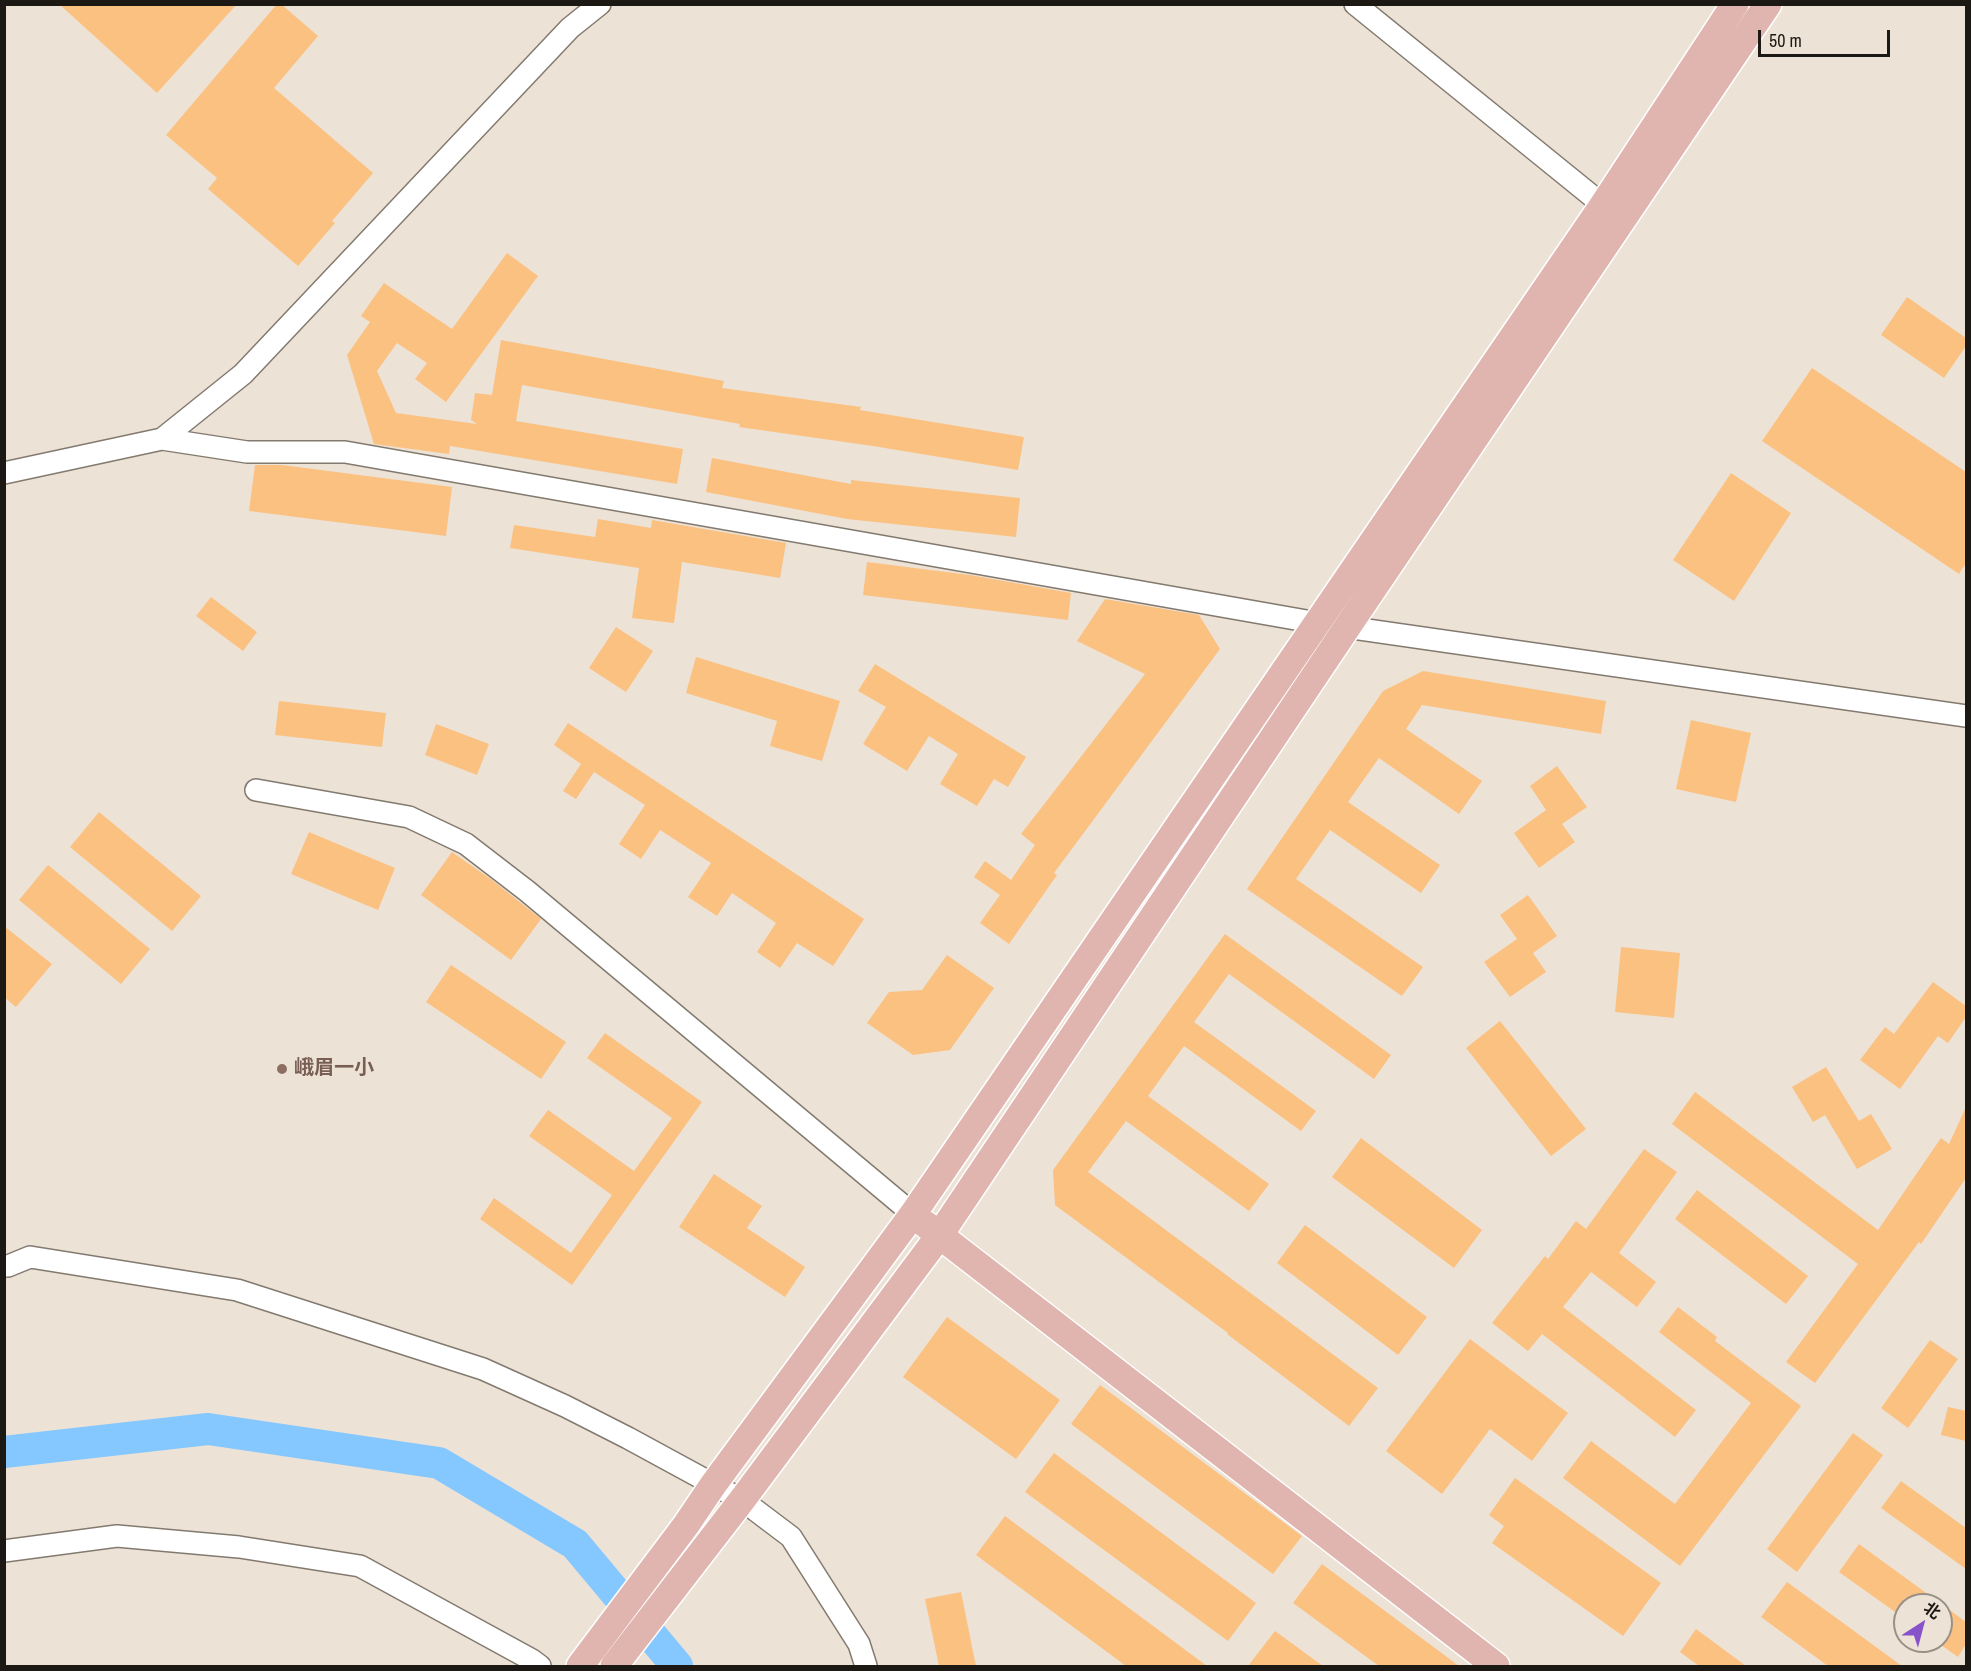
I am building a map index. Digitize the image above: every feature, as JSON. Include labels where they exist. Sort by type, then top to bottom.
[{"type":"main road","points":[[580,1666],[913,1214],[1318,623],[1736,4]]},
{"type":"main road","points":[[614,1666],[742,1500],[939,1236],[1347,626],[1768,4]]},
{"type":"main road","points":[[913,1214],[1496,1666]]},
{"type":"street","points":[[162,439],[243,374],[562,37],[600,4]]},
{"type":"street","points":[[1355,4],[1602,205]]},
{"type":"street","points":[[4,473],[162,439],[247,452],[345,452],[1318,623],[1966,716]]},
{"type":"street","points":[[256,790],[409,817],[466,844],[536,898],[913,1214]]},
{"type":"street","points":[[8,1266],[30,1257],[237,1290],[483,1369],[566,1406],[742,1500],[791,1537],[859,1644],[866,1666]]},
{"type":"street","points":[[4,1551],[117,1536],[239,1548],[360,1566],[540,1666]]},
{"type":"building","points":[[59,4],[237,4],[157,93]]},
{"type":"building","points":[[277,4],[281,4],[318,36],[274,88],[373,173],[332,221],[335,223],[298,266],[208,189],[217,178],[166,135]]},
{"type":"building","points":[[507,253],[538,276],[446,402],[415,379],[427,363],[397,343],[377,371],[396,413],[477,424],[471,420],[475,393],[492,395],[501,340],[724,381],[722,388],[861,407],[860,410],[1024,437],[1018,470],[739,427],[740,424],[522,385],[516,421],[683,449],[677,484],[450,446],[449,454],[374,444],[347,355],[370,322],[361,316],[384,283],[452,329]]},
{"type":"building","points":[[1907,297],[1966,338],[1966,346],[1944,378],[1881,335]]},
{"type":"building","points":[[1812,368],[1966,472],[1966,563],[1959,574],[1762,441]]},
{"type":"building","points":[[712,458],[851,484],[851,480],[1020,498],[1016,537],[847,519],[706,492]]},
{"type":"building","points":[[255,465],[282,465],[452,487],[446,536],[249,511]]},
{"type":"building","points":[[1731,473],[1791,513],[1734,601],[1673,560]]},
{"type":"building","points":[[598,519],[651,528],[652,520],[786,543],[780,578],[682,562],[674,623],[632,618],[639,568],[510,548],[514,525],[595,537]]},
{"type":"building","points":[[867,562],[970,575],[1071,593],[1068,620],[863,595]]},
{"type":"building","points":[[211,597],[257,632],[243,651],[196,616]]},
{"type":"building","points":[[1105,599],[1199,615],[1220,649],[1054,873],[1057,875],[1009,944],[980,923],[1000,895],[974,877],[985,861],[1011,880],[1035,845],[1021,834],[1145,674],[1077,641]]},
{"type":"building","points":[[616,627],[653,651],[626,692],[589,668]]},
{"type":"building","points":[[696,657],[840,701],[822,761],[770,746],[777,721],[686,693]]},
{"type":"building","points":[[875,664],[1026,757],[1008,787],[994,779],[977,806],[940,784],[958,754],[929,736],[907,771],[863,744],[886,707],[858,691]]},
{"type":"building","points":[[1423,671],[1606,701],[1601,734],[1422,705],[1406,729],[1482,781],[1459,814],[1379,758],[1348,802],[1440,865],[1421,893],[1330,830],[1296,879],[1423,967],[1402,996],[1247,889],[1383,691]]},
{"type":"building","points":[[279,701],[386,713],[382,747],[275,735]]},
{"type":"building","points":[[1691,720],[1751,733],[1736,802],[1676,789]]},
{"type":"building","points":[[568,723],[864,919],[833,966],[797,943],[780,968],[757,952],[776,923],[732,893],[717,916],[688,897],[711,863],[660,830],[641,859],[619,844],[645,805],[594,772],[576,799],[563,791],[581,764],[554,745]]},
{"type":"building","points":[[436,724],[489,744],[477,775],[425,755]]},
{"type":"building","points":[[1557,766],[1587,807],[1562,824],[1575,842],[1539,868],[1514,833],[1546,810],[1530,786]]},
{"type":"building","points":[[99,812],[201,896],[172,931],[70,847]]},
{"type":"building","points":[[309,832],[395,868],[378,910],[291,874]]},
{"type":"building","points":[[452,852],[541,919],[511,960],[421,895]]},
{"type":"building","points":[[48,865],[150,949],[121,984],[19,900]]},
{"type":"building","points":[[1528,895],[1557,936],[1533,953],[1546,972],[1510,997],[1484,962],[1517,939],[1500,915]]},
{"type":"building","points":[[4,926],[52,964],[16,1007],[4,997]]},
{"type":"building","points":[[1225,934],[1391,1055],[1374,1079],[1229,974],[1194,1022],[1316,1111],[1301,1131],[1184,1046],[1148,1096],[1269,1184],[1249,1211],[1126,1121],[1088,1172],[1378,1388],[1349,1426],[1055,1205],[1053,1170]]},
{"type":"building","points":[[1621,947],[1680,953],[1674,1018],[1615,1012]]},
{"type":"building","points":[[947,955],[994,988],[950,1050],[913,1055],[867,1023],[889,992],[922,990]]},
{"type":"building","points":[[451,965],[566,1042],[541,1079],[426,1002]]},
{"type":"building","points":[[1933,982],[1966,1006],[1966,1017],[1948,1043],[1938,1036],[1900,1089],[1860,1060],[1885,1027],[1894,1034]]},
{"type":"building","points":[[1500,1021],[1586,1129],[1551,1156],[1466,1048]]},
{"type":"building","points":[[605,1033],[702,1102],[572,1285],[480,1219],[494,1198],[571,1253],[612,1195],[529,1136],[548,1110],[634,1171],[672,1118],[587,1058]]},
{"type":"building","points":[[1826,1067],[1859,1121],[1871,1114],[1892,1149],[1857,1169],[1825,1115],[1813,1122],[1792,1087]]},
{"type":"building","points":[[1695,1092],[1878,1230],[1941,1138],[1949,1144],[1966,1107],[1966,1178],[1921,1244],[1919,1242],[1815,1383],[1786,1362],[1858,1264],[1672,1124]]},
{"type":"building","points":[[1361,1138],[1482,1230],[1454,1268],[1332,1177]]},
{"type":"building","points":[[1644,1149],[1677,1172],[1619,1253],[1656,1282],[1637,1307],[1591,1272],[1563,1307],[1696,1410],[1675,1437],[1542,1334],[1528,1351],[1492,1323],[1545,1256],[1548,1259],[1576,1221],[1586,1229]]},
{"type":"building","points":[[714,1174],[762,1206],[747,1228],[805,1267],[785,1297],[679,1227]]},
{"type":"building","points":[[1697,1190],[1808,1276],[1786,1304],[1675,1219]]},
{"type":"building","points":[[1305,1225],[1427,1317],[1398,1355],[1277,1263]]},
{"type":"building","points":[[1678,1307],[1717,1337],[1715,1341],[1801,1406],[1680,1566],[1563,1478],[1591,1441],[1675,1504],[1751,1403],[1659,1332]]},
{"type":"building","points":[[947,1317],[1060,1400],[1016,1459],[903,1377]]},
{"type":"building","points":[[1470,1339],[1568,1413],[1532,1461],[1490,1429],[1442,1494],[1386,1451]]},
{"type":"building","points":[[1930,1340],[1958,1359],[1908,1428],[1881,1408]]},
{"type":"building","points":[[1100,1385],[1302,1536],[1273,1574],[1071,1424]]},
{"type":"building","points":[[1948,1407],[1966,1411],[1966,1441],[1941,1435]]},
{"type":"building","points":[[1853,1433],[1883,1455],[1797,1572],[1767,1549]]},
{"type":"building","points":[[1054,1453],[1256,1603],[1228,1641],[1025,1492]]},
{"type":"building","points":[[1515,1478],[1661,1583],[1623,1636],[1492,1543],[1504,1526],[1489,1515]]},
{"type":"building","points":[[1901,1481],[1966,1528],[1966,1569],[1881,1508]]},
{"type":"building","points":[[1005,1516],[1207,1666],[1126,1666],[976,1555]]},
{"type":"building","points":[[1859,1544],[1926,1593],[1893,1593],[1893,1610],[1839,1572]]},
{"type":"building","points":[[1322,1564],[1459,1666],[1379,1666],[1293,1603]]},
{"type":"building","points":[[1787,1582],[1902,1666],[1828,1666],[1761,1617]]},
{"type":"building","points":[[961,1592],[976,1666],[939,1666],[925,1599]]},
{"type":"building","points":[[1953,1613],[1966,1622],[1966,1644],[1958,1657],[1952,1653]]},
{"type":"building","points":[[1696,1629],[1746,1666],[1699,1666],[1680,1652]]},
{"type":"building","points":[[1275,1631],[1323,1666],[1248,1666]]},
{"type":"waterway","points":[[4,1452],[208,1429],[439,1463],[575,1544],[677,1666]]},
{"type":"place","name":"峨眉一小","points":[[282,1069]]}]
